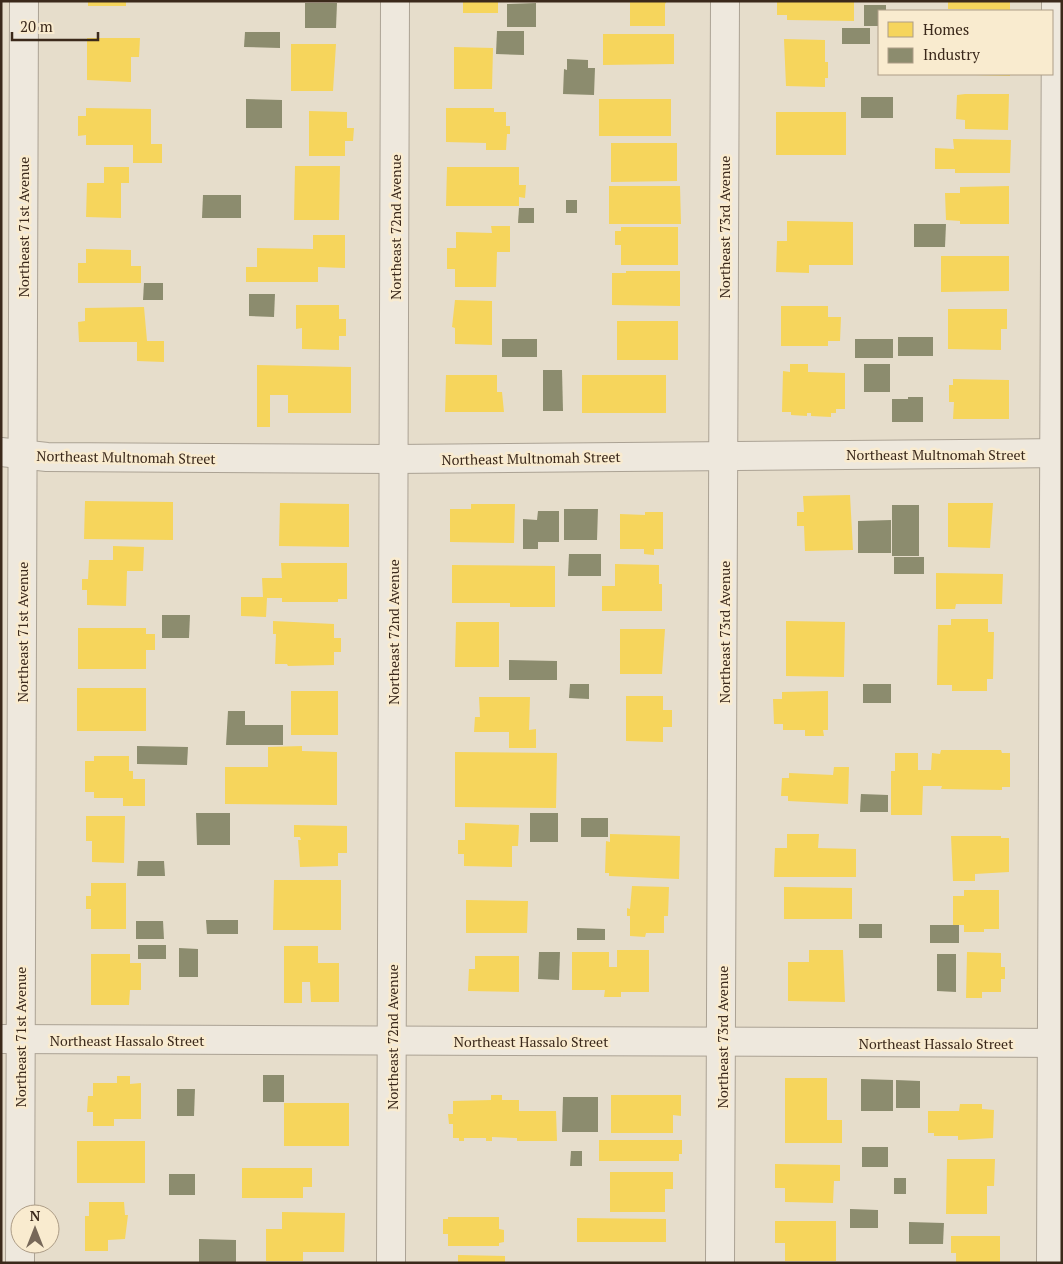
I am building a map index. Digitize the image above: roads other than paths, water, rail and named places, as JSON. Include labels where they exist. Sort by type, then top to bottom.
[{"type":"street","name":"Northeast 71st Avenue","points":[[20,1263],[11,1039],[12,453],[24,1]]},
{"type":"street","name":"Northeast 72nd Avenue","points":[[391,1263],[395,1]]},
{"type":"street","name":"Northeast 73rd Avenue","points":[[720,1263],[725,1]]},
{"type":"street","points":[[1051,1263],[1057,1043],[1058,453],[1056,1]]},
{"type":"street","name":"Northeast Multnomah Street","points":[[12,453],[56,457],[394,459],[1058,453]]},
{"type":"street","name":"Northeast Hassalo Street","points":[[11,1039],[1057,1043]]}]
